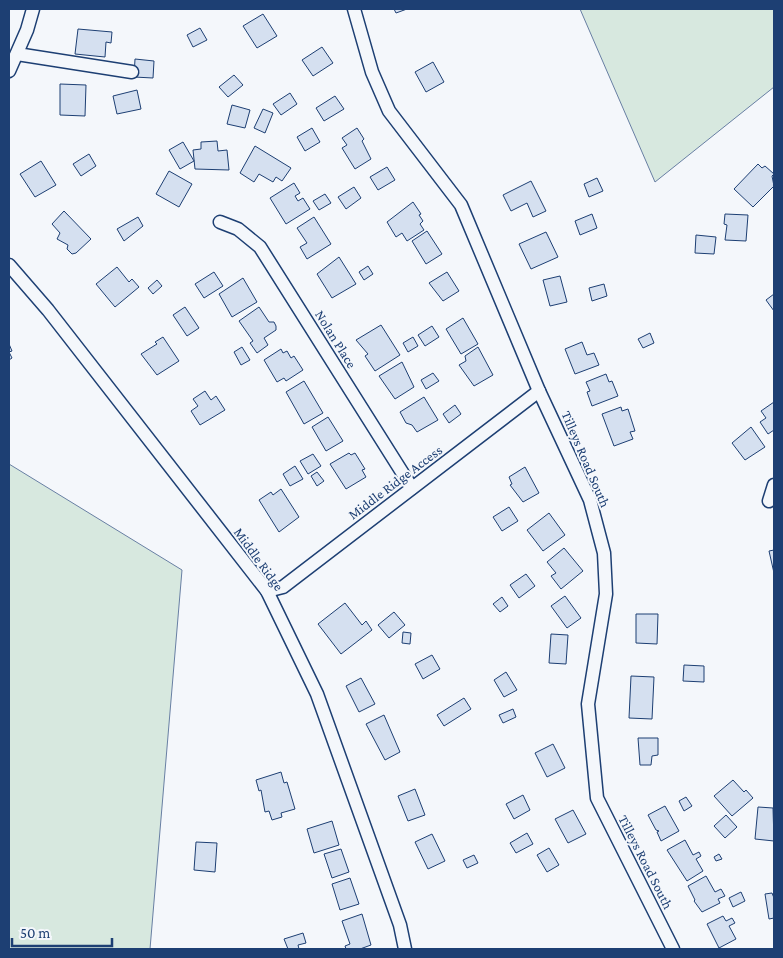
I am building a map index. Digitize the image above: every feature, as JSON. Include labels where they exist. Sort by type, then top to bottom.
[{"type":"street","points":[[9,70],[34,9]]},
{"type":"street","name":"Tilleys Road South","points":[[354,9],[372,72],[389,111],[461,205],[540,391],[590,500],[604,553],[606,594],[588,704],[597,798],[673,949]]},
{"type":"street","points":[[17,54],[132,72]]},
{"type":"street","name":"Nolan Place","points":[[220,222],[238,229],[260,247],[412,488]]},
{"type":"street","name":"Middle Ridge","points":[[9,265],[48,310],[267,592],[317,694],[400,926],[405,949]]},
{"type":"street","name":"Middle Ridge Access","points":[[267,592],[283,587],[540,391]]},
{"type":"street","points":[[769,501],[774,484]]},
{"type":"shaded area","points":[[580,9],[774,9],[774,87],[655,182]]},
{"type":"shaded area","points":[[9,464],[182,570],[150,949],[9,949]]},
{"type":"building","points":[[394,9],[407,9],[396,13]]},
{"type":"building","points":[[263,14],[277,36],[257,48],[243,26]]},
{"type":"building","points":[[200,28],[207,40],[193,47],[187,35]]},
{"type":"building","points":[[78,29],[112,32],[111,43],[106,42],[105,57],[75,54]]},
{"type":"building","points":[[322,47],[333,63],[313,76],[302,60]]},
{"type":"building","points":[[135,59],[154,61],[153,78],[134,77]]},
{"type":"building","points":[[433,62],[444,82],[426,92],[415,72]]},
{"type":"building","points":[[234,75],[243,85],[228,97],[219,87]]},
{"type":"building","points":[[60,84],[86,85],[85,116],[60,115]]},
{"type":"building","points":[[137,90],[141,109],[117,114],[113,96]]},
{"type":"building","points":[[290,93],[297,104],[281,115],[273,104]]},
{"type":"building","points":[[335,96],[344,109],[324,121],[316,108]]},
{"type":"building","points":[[232,105],[250,110],[245,128],[227,124]]},
{"type":"building","points":[[263,109],[273,113],[265,133],[254,128]]},
{"type":"building","points":[[312,128],[320,142],[305,151],[297,137]]},
{"type":"building","points":[[357,128],[364,139],[362,141],[371,159],[355,169],[342,148],[347,145],[342,138]]},
{"type":"building","points":[[217,141],[218,151],[227,150],[229,170],[195,169],[193,150],[201,149],[201,142]]},
{"type":"building","points":[[183,142],[194,161],[180,169],[169,150]]},
{"type":"building","points":[[255,146],[291,168],[282,181],[276,177],[273,182],[259,174],[254,182],[240,173]]},
{"type":"building","points":[[89,154],[96,166],[81,176],[73,164]]},
{"type":"building","points":[[41,161],[56,185],[35,197],[20,174]]},
{"type":"building","points":[[758,164],[762,168],[765,166],[774,174],[772,176],[774,186],[753,207],[734,189]]},
{"type":"building","points":[[387,167],[395,180],[378,190],[370,177]]},
{"type":"building","points":[[169,171],[192,184],[179,207],[156,194]]},
{"type":"building","points":[[597,178],[603,191],[589,197],[584,184]]},
{"type":"building","points":[[531,181],[546,211],[533,217],[527,203],[511,211],[503,195]]},
{"type":"building","points":[[294,183],[300,193],[295,196],[298,201],[303,198],[310,209],[286,224],[270,198]]},
{"type":"building","points":[[354,187],[361,198],[346,209],[338,197]]},
{"type":"building","points":[[325,194],[331,203],[319,210],[313,201]]},
{"type":"building","points":[[413,202],[421,214],[419,215],[423,221],[420,224],[424,230],[407,241],[402,233],[396,237],[387,222]]},
{"type":"building","points":[[64,211],[91,239],[76,253],[72,254],[67,249],[68,245],[57,239],[60,233],[52,224]]},
{"type":"building","points":[[592,214],[597,228],[580,235],[575,221]]},
{"type":"building","points":[[725,214],[748,215],[746,241],[725,240],[727,225],[724,224]]},
{"type":"building","points":[[138,217],[143,226],[124,241],[117,229]]},
{"type":"building","points":[[314,217],[331,244],[307,259],[300,247],[307,243],[297,228]]},
{"type":"building","points":[[427,231],[442,254],[426,264],[412,241]]},
{"type":"building","points":[[546,232],[558,257],[531,269],[519,244]]},
{"type":"building","points":[[696,235],[716,237],[714,254],[695,253]]},
{"type":"building","points":[[339,257],[356,284],[332,298],[317,274]]},
{"type":"building","points":[[368,266],[373,274],[364,280],[359,272]]},
{"type":"building","points":[[117,267],[129,282],[132,279],[139,287],[115,307],[96,284]]},
{"type":"building","points":[[214,272],[223,286],[204,298],[195,284]]},
{"type":"building","points":[[447,272],[459,291],[443,301],[429,283]]},
{"type":"building","points":[[560,276],[567,302],[550,306],[543,280]]},
{"type":"building","points":[[243,278],[257,302],[232,317],[219,294]]},
{"type":"building","points":[[157,280],[162,286],[153,294],[148,288]]},
{"type":"building","points":[[604,284],[607,296],[592,301],[589,288]]},
{"type":"building","points":[[774,294],[774,311],[766,300]]},
{"type":"building","points":[[185,307],[199,328],[187,336],[173,315]]},
{"type":"building","points":[[259,307],[269,322],[274,322],[276,330],[264,338],[268,345],[257,353],[250,343],[253,341],[239,321]]},
{"type":"building","points":[[463,318],[478,344],[461,354],[446,329]]},
{"type":"building","points":[[381,325],[400,355],[375,371],[365,356],[368,354],[356,340]]},
{"type":"building","points":[[432,326],[439,337],[425,346],[418,335]]},
{"type":"building","points":[[650,333],[654,343],[643,348],[638,339]]},
{"type":"building","points":[[163,337],[179,361],[157,375],[141,354],[157,344],[155,342]]},
{"type":"building","points":[[413,337],[418,346],[408,352],[403,343]]},
{"type":"building","points":[[582,342],[587,355],[594,353],[599,365],[575,374],[565,349]]},
{"type":"building","points":[[242,347],[250,360],[241,365],[234,352]]},
{"type":"building","points":[[478,347],[493,375],[474,386],[459,365],[466,361],[465,356]]},
{"type":"building","points":[[281,349],[283,353],[287,351],[291,358],[294,356],[303,370],[286,381],[284,378],[277,382],[264,360]]},
{"type":"building","points":[[402,362],[414,387],[395,399],[379,376]]},
{"type":"building","points":[[433,373],[439,381],[426,389],[421,380]]},
{"type":"building","points":[[606,374],[609,382],[612,381],[618,396],[592,406],[587,392],[590,391],[586,382]]},
{"type":"building","points":[[304,381],[323,413],[304,424],[286,392]]},
{"type":"building","points":[[205,391],[211,400],[216,396],[225,410],[200,425],[191,411],[198,406],[193,399]]},
{"type":"building","points":[[424,397],[438,420],[417,432],[412,425],[406,423],[400,412]]},
{"type":"building","points":[[774,402],[774,430],[768,434],[760,422],[766,418],[761,411]]},
{"type":"building","points":[[455,405],[461,414],[449,423],[443,414]]},
{"type":"building","points":[[621,407],[622,411],[628,409],[635,431],[630,432],[633,439],[614,446],[602,414]]},
{"type":"building","points":[[328,417],[343,441],[326,451],[312,427]]},
{"type":"building","points":[[751,427],[765,447],[745,460],[732,443]]},
{"type":"building","points":[[349,453],[351,455],[355,453],[365,469],[362,470],[366,477],[346,489],[330,464]]},
{"type":"building","points":[[313,454],[321,466],[308,474],[300,461]]},
{"type":"building","points":[[295,466],[303,479],[290,486],[283,474]]},
{"type":"building","points":[[525,467],[539,493],[523,502],[510,485],[512,484],[509,477]]},
{"type":"building","points":[[317,472],[324,481],[317,486],[311,476]]},
{"type":"building","points":[[281,489],[299,517],[279,532],[259,500],[271,492],[273,495]]},
{"type":"building","points":[[509,507],[518,521],[502,531],[493,517]]},
{"type":"building","points":[[549,513],[565,535],[543,551],[527,530]]},
{"type":"building","points":[[564,548],[583,571],[561,589],[551,576],[556,573],[547,562]]},
{"type":"building","points":[[774,550],[774,573],[769,551]]},
{"type":"building","points":[[526,574],[535,586],[519,598],[510,585]]},
{"type":"building","points":[[565,596],[581,618],[567,628],[551,606]]},
{"type":"building","points":[[502,597],[508,606],[500,612],[493,604]]},
{"type":"building","points":[[345,603],[362,625],[366,621],[372,630],[341,654],[318,624]]},
{"type":"building","points":[[394,612],[405,625],[389,638],[378,625]]},
{"type":"building","points":[[636,614],[658,614],[657,644],[636,643]]},
{"type":"building","points":[[403,632],[411,633],[410,644],[402,643]]},
{"type":"building","points":[[551,634],[568,635],[566,664],[549,663]]},
{"type":"building","points":[[432,655],[440,669],[423,679],[415,664]]},
{"type":"building","points":[[684,665],[704,666],[704,682],[683,681]]},
{"type":"building","points":[[506,672],[517,690],[504,697],[494,680]]},
{"type":"building","points":[[631,676],[654,677],[652,719],[629,718]]},
{"type":"building","points":[[361,678],[375,704],[359,712],[346,686]]},
{"type":"building","points":[[464,698],[471,709],[444,726],[437,715]]},
{"type":"building","points":[[513,709],[516,717],[503,723],[499,715]]},
{"type":"building","points":[[384,715],[400,752],[385,760],[366,724]]},
{"type":"building","points":[[638,738],[658,738],[658,755],[652,756],[651,765],[640,765]]},
{"type":"building","points":[[553,744],[565,768],[547,777],[535,753]]},
{"type":"building","points":[[281,772],[284,783],[287,782],[295,809],[281,813],[282,817],[272,820],[269,811],[265,812],[261,790],[259,791],[256,780]]},
{"type":"building","points":[[733,780],[744,792],[746,790],[753,798],[732,816],[714,796]]},
{"type":"building","points":[[415,789],[425,815],[408,821],[398,796]]},
{"type":"building","points":[[523,795],[530,810],[514,819],[506,804]]},
{"type":"building","points":[[686,797],[692,806],[684,811],[679,801]]},
{"type":"building","points":[[665,806],[679,831],[661,841],[657,832],[659,831],[656,830],[648,815]]},
{"type":"building","points":[[758,807],[773,808],[774,841],[755,839]]},
{"type":"building","points":[[573,810],[586,834],[568,843],[555,819]]},
{"type":"building","points":[[726,815],[737,827],[725,838],[714,826]]},
{"type":"building","points":[[332,821],[339,845],[314,853],[307,829]]},
{"type":"building","points":[[527,833],[533,844],[516,853],[510,843]]},
{"type":"building","points":[[432,834],[445,861],[428,869],[415,842]]},
{"type":"building","points":[[685,840],[693,855],[699,852],[701,856],[696,859],[703,871],[687,881],[667,850]]},
{"type":"building","points":[[196,842],[217,843],[215,872],[194,870]]},
{"type":"building","points":[[549,848],[559,865],[547,872],[537,855]]},
{"type":"building","points":[[341,849],[349,872],[332,878],[324,854]]},
{"type":"building","points":[[719,854],[722,859],[716,861],[714,857]]},
{"type":"building","points":[[474,855],[478,863],[467,868],[463,860]]},
{"type":"building","points":[[706,876],[715,892],[721,889],[725,896],[718,899],[720,903],[702,912],[694,901],[688,886]]},
{"type":"building","points":[[350,878],[359,904],[340,910],[332,884]]},
{"type":"building","points":[[741,892],[745,901],[733,907],[729,898]]},
{"type":"building","points":[[772,893],[774,898],[774,918],[769,919],[765,894]]},
{"type":"building","points":[[362,914],[371,945],[360,949],[346,949],[345,946],[350,944],[342,921]]},
{"type":"building","points":[[723,916],[726,921],[732,918],[735,923],[729,926],[736,939],[719,948],[707,924]]},
{"type":"building","points":[[303,933],[306,943],[298,945],[299,949],[288,949],[284,939]]}]
